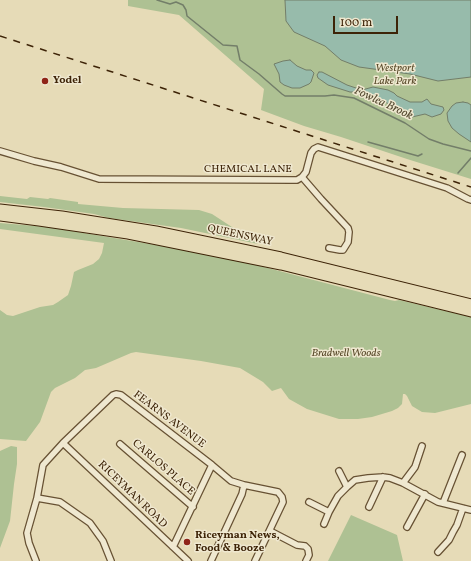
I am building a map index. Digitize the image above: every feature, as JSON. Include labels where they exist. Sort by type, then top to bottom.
[{"type":"highway","points":[[0,205],[72,213],[116,224]]},
{"type":"highway","name":"QUEENSWAY","points":[[0,209],[46,214],[156,231],[281,257],[471,304]]},
{"type":"highway","name":"QUEENSWAY","points":[[0,216],[128,234],[281,265],[471,312]]},
{"type":"street","name":"CHEMICAL LANE","points":[[0,151],[61,167],[99,179],[297,180],[306,172],[311,153],[318,147],[447,188],[471,200]]},
{"type":"street","points":[[302,177],[348,228],[348,242],[343,250],[329,248]]},
{"type":"street","name":"FEARNS AVENUE","points":[[36,561],[27,533],[37,498],[43,465],[63,443],[113,395],[116,394],[121,395],[231,481],[278,492],[282,497],[283,502],[255,561]]},
{"type":"street","name":"RICEYMAN ROAD","points":[[63,443],[188,561]]},
{"type":"street","name":"CARLOS PLACE","points":[[120,444],[193,507]]},
{"type":"street","points":[[403,483],[415,467],[422,446]]},
{"type":"street","points":[[443,503],[462,455]]},
{"type":"street","points":[[460,461],[467,463]]},
{"type":"street","points":[[173,547],[212,465]]},
{"type":"street","points":[[340,471],[346,487]]},
{"type":"street","points":[[369,507],[383,477]]},
{"type":"street","points":[[324,524],[338,496],[346,487],[355,480],[368,478],[390,478],[403,483],[438,502],[471,510]]},
{"type":"street","points":[[211,561],[242,494],[244,485]]},
{"type":"street","points":[[407,527],[425,494]]},
{"type":"street","points":[[37,498],[60,502],[90,523],[103,541],[111,561]]},
{"type":"street","points":[[309,502],[329,512]]},
{"type":"street","points":[[438,552],[449,540],[457,525],[463,508]]},
{"type":"street","points":[[270,531],[297,545],[308,548],[306,561]]},
{"type":"green space","name":"Westport Lake Park","points":[[128,0],[471,0],[471,179],[304,126],[261,110],[264,89],[179,15],[128,6]]},
{"type":"green space","points":[[0,196],[27,199],[30,197],[50,198],[78,202],[78,204],[123,208],[199,210],[212,214],[258,244],[181,228],[109,218],[94,214],[0,202]]},
{"type":"green space","name":"Bradwell Woods","points":[[0,223],[48,227],[186,250],[245,262],[390,300],[399,300],[471,317],[471,404],[435,413],[422,412],[412,406],[407,396],[403,394],[402,404],[392,411],[372,417],[339,419],[307,409],[289,399],[281,388],[272,391],[263,382],[240,368],[136,352],[96,368],[85,370],[75,378],[55,388],[51,392],[40,422],[26,441],[0,439],[0,310],[7,315],[13,316],[40,307],[53,305],[58,302],[68,295],[74,272],[93,264],[99,259],[104,243],[0,229]]},
{"type":"green space","points":[[11,446],[17,447],[17,464],[10,521],[0,548],[0,451]]},
{"type":"green space","points":[[351,515],[397,535],[403,561],[328,561]]},
{"type":"shaded area","points":[[285,0],[471,0],[471,77],[438,81],[410,74],[359,67],[341,60],[325,46],[294,32],[286,21]]},
{"type":"shaded area","points":[[290,60],[297,66],[306,70],[311,70],[314,73],[309,84],[300,88],[292,88],[280,82],[279,74],[274,64]]},
{"type":"shaded area","points":[[319,72],[362,90],[373,87],[388,90],[410,102],[422,102],[427,99],[431,104],[443,107],[444,110],[441,114],[432,117],[425,114],[412,117],[407,116],[399,113],[387,103],[369,94],[350,92],[328,85],[318,78],[317,75]]},
{"type":"shaded area","points":[[463,102],[471,105],[471,142],[452,128],[448,121],[447,113],[452,106],[456,103]]},
{"type":"waterway","name":"Fowlea Brook","points":[[157,0],[170,4],[176,2],[183,5],[187,16],[223,45],[237,46],[240,60],[285,96],[334,95],[354,98],[405,123],[429,139],[471,151]]},
{"type":"waterway","points":[[368,142],[418,156],[422,154]]},
{"type":"waterway","points":[[458,173],[471,158]]},
{"type":"railway","points":[[0,36],[471,187]]},
{"type":"place","name":"Yodel","points":[[45,81]]},
{"type":"place","name":"Riceyman News, Food & Booze","points":[[187,542]]}]
